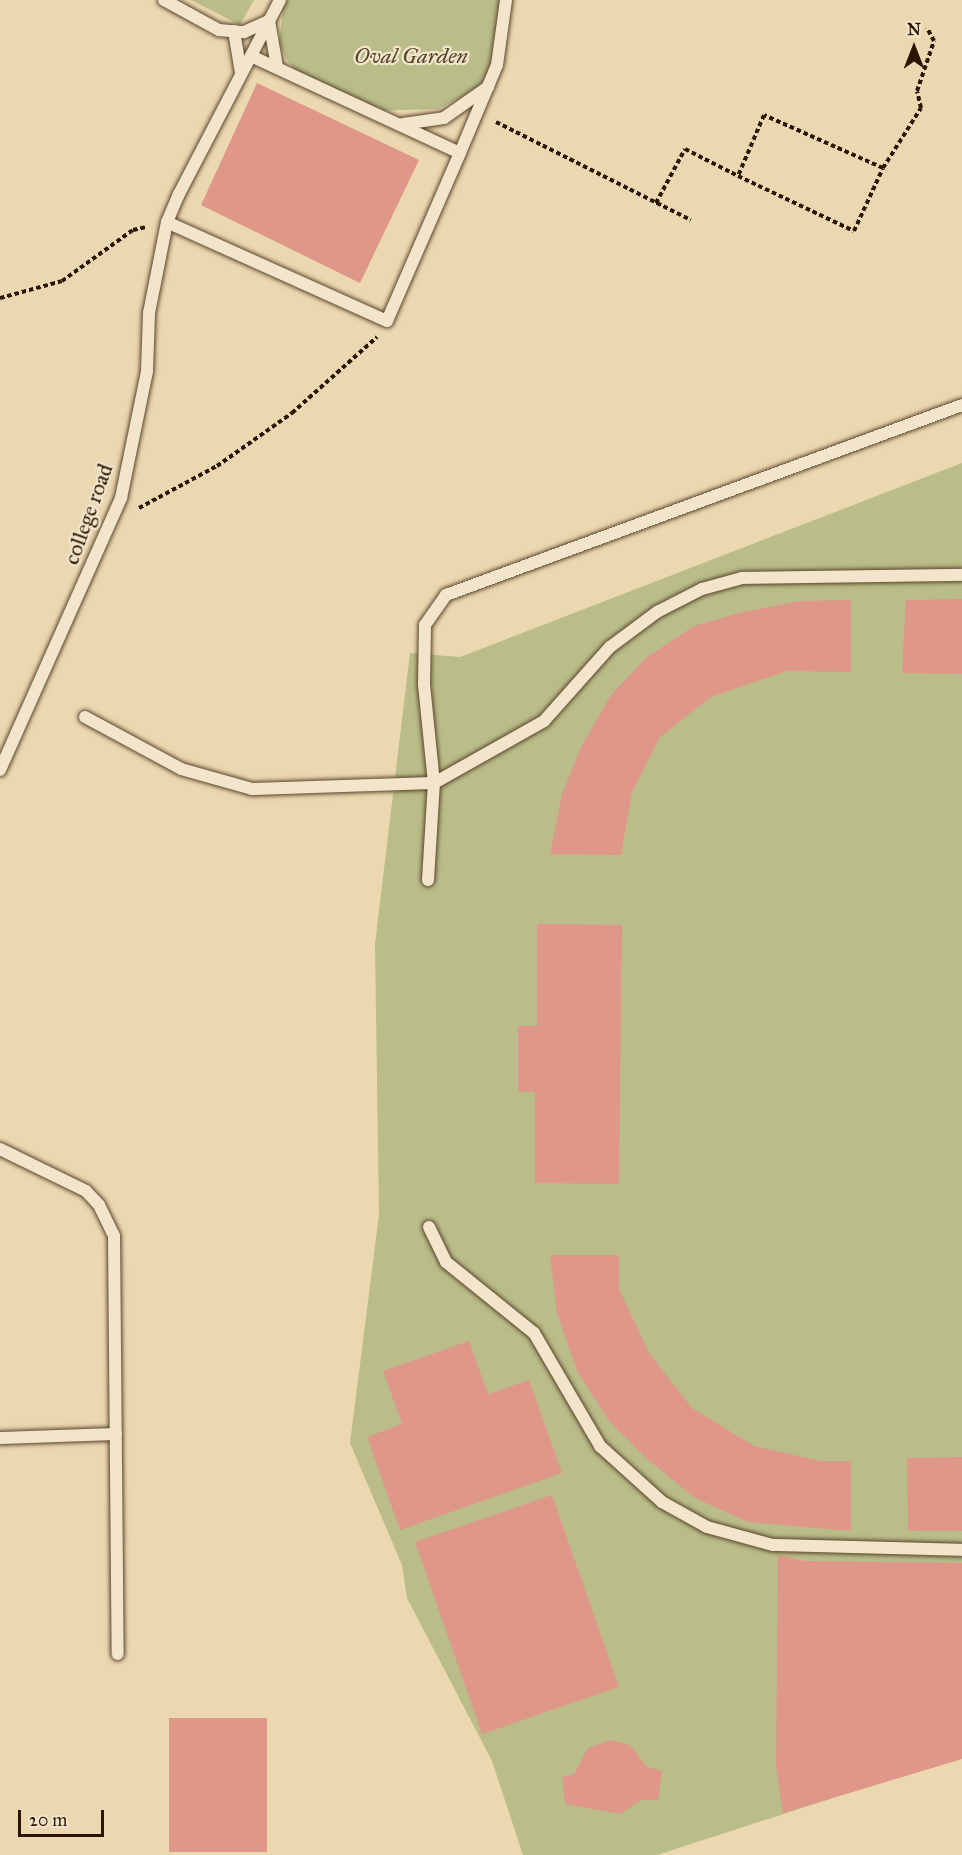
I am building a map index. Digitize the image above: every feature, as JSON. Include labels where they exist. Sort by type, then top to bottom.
[{"type":"lane","points":[[164,0],[219,30],[234,31],[269,21],[277,67]]},
{"type":"lane","name":"college road","points":[[0,770],[107,532],[137,427],[149,313],[167,222],[280,0]]},
{"type":"lane","points":[[167,222],[387,321],[479,113],[489,86],[506,19],[506,0]]},
{"type":"lane","points":[[234,31],[241,75]]},
{"type":"lane","points":[[251,56],[460,153]]},
{"type":"lane","points":[[396,124],[416,126],[444,118],[489,86]]},
{"type":"lane","points":[[428,880],[434,783],[424,684],[425,626],[446,595],[962,405]]},
{"type":"lane","points":[[85,717],[181,769],[252,789],[434,783],[544,720],[610,647],[657,612],[702,589],[767,576],[962,575]]},
{"type":"lane","points":[[0,1149],[73,1182],[108,1220],[115,1261],[118,1654]]},
{"type":"lane","points":[[429,1227],[446,1262],[534,1333],[594,1439],[662,1502],[707,1527],[773,1545],[962,1550]]},
{"type":"lane","points":[[0,1438],[116,1434]]},
{"type":"path","points":[[656,203],[685,149],[854,231],[883,168],[921,108],[916,91],[934,41],[927,28]]},
{"type":"path","points":[[479,113],[691,220]]},
{"type":"path","points":[[738,176],[764,115],[883,168]]},
{"type":"path","points":[[0,298],[62,281],[133,230],[167,222]]},
{"type":"path","points":[[107,532],[131,512],[217,466],[292,413],[375,341],[387,321]]},
{"type":"green space","points":[[191,0],[254,0],[240,25]]},
{"type":"green space","name":"Oval Garden","points":[[284,0],[505,0],[495,71],[473,91],[438,109],[369,111],[308,82],[288,62],[279,43]]},
{"type":"green space","points":[[962,463],[962,1756],[657,1855],[523,1855],[492,1761],[407,1598],[402,1565],[350,1443],[379,1215],[375,944],[410,653],[460,657]]},
{"type":"building","points":[[257,83],[419,160],[360,283],[201,205]]},
{"type":"building","points":[[962,599],[962,674],[902,673],[906,600]]},
{"type":"building","points":[[851,600],[851,672],[787,671],[711,697],[660,737],[632,792],[621,855],[550,854],[562,794],[581,747],[611,695],[647,657],[694,626],[743,612],[800,601]]},
{"type":"building","points":[[537,924],[622,925],[619,1184],[535,1183],[535,1092],[518,1092],[518,1026],[537,1026]]},
{"type":"building","points":[[550,1255],[619,1255],[619,1289],[649,1353],[692,1408],[754,1446],[820,1461],[851,1461],[851,1531],[748,1522],[695,1498],[646,1458],[609,1421],[577,1371],[557,1313]]},
{"type":"building","points":[[469,1341],[488,1394],[529,1380],[562,1473],[400,1530],[367,1437],[402,1424],[383,1371]]},
{"type":"building","points":[[962,1457],[962,1531],[908,1531],[907,1458]]},
{"type":"building","points":[[552,1495],[619,1687],[482,1734],[415,1542]]},
{"type":"building","points":[[778,1555],[805,1561],[962,1563],[962,1759],[783,1813],[776,1767]]},
{"type":"building","points":[[169,1718],[267,1718],[267,1852],[169,1852]]},
{"type":"building","points":[[611,1740],[630,1745],[647,1767],[662,1771],[658,1800],[641,1800],[620,1814],[565,1804],[562,1777],[574,1774],[588,1748]]}]
